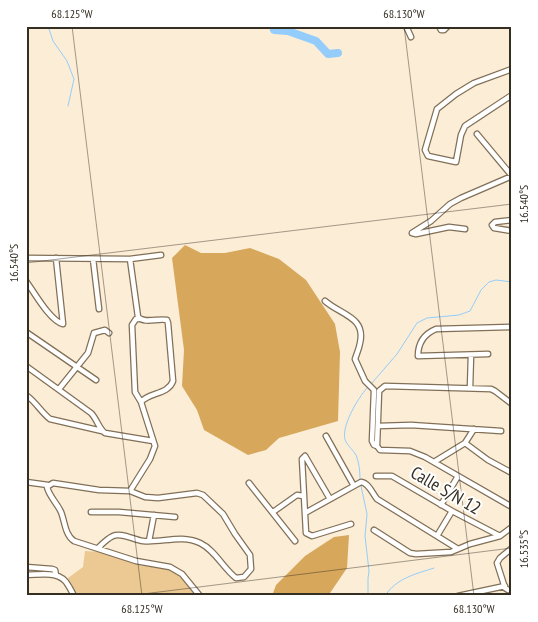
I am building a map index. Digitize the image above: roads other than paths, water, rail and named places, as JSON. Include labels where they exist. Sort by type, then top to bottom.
[{"type":"street","points":[[406,26],[411,37]]},
{"type":"street","points":[[438,26],[441,30],[448,26]]},
{"type":"street","points":[[512,69],[474,83],[456,94],[438,109],[426,153],[428,156],[456,162],[465,126],[512,95]]},
{"type":"street","points":[[465,229],[449,227],[437,228],[416,234],[412,233],[431,221],[450,204],[512,176],[477,134]]},
{"type":"street","points":[[512,220],[495,222],[492,225],[494,228],[512,232]]},
{"type":"street","points":[[26,258],[130,259],[161,255]]},
{"type":"street","points":[[27,285],[52,317],[58,323],[63,324],[56,258]]},
{"type":"street","points":[[92,259],[98,309]]},
{"type":"street","points":[[130,259],[139,319]]},
{"type":"street","points":[[326,301],[333,308],[353,318],[360,325],[361,342],[355,358],[365,382],[373,388],[372,441],[374,445],[383,450],[410,451],[434,462],[512,507]]},
{"type":"street","points":[[130,491],[153,454],[155,446],[141,402],[135,392],[132,326],[139,319],[167,320],[173,381],[166,390],[146,397],[141,402]]},
{"type":"street","points":[[488,354],[471,356],[418,356],[420,343],[430,332],[436,329],[512,327]]},
{"type":"street","points":[[59,389],[88,353],[94,333],[104,330],[109,333]]},
{"type":"street","points":[[26,332],[96,380]]},
{"type":"street","points":[[470,388],[471,356]]},
{"type":"street","points":[[26,366],[91,413],[96,418],[102,431]]},
{"type":"street","points":[[377,446],[379,391],[385,386],[470,388],[495,391],[512,404]]},
{"type":"street","points":[[26,395],[50,418],[123,437],[153,441]]},
{"type":"street","points":[[378,426],[411,425],[501,431]]},
{"type":"street","points":[[434,462],[465,443],[474,430]]},
{"type":"street","points":[[326,436],[354,486]]},
{"type":"street","points":[[465,443],[488,460],[511,471]]},
{"type":"street","points":[[330,499],[305,456],[302,459],[306,533],[312,536],[351,524]]},
{"type":"street","name":"Calle S/N 12","points":[[376,476],[392,476],[500,536]]},
{"type":"street","points":[[441,504],[458,476]]},
{"type":"street","points":[[26,482],[48,485],[52,483],[99,490],[130,491],[145,497],[158,498],[197,493],[223,514],[250,555],[251,569],[244,577],[236,578],[210,549],[201,544],[175,538],[149,541],[116,535],[112,536],[98,548]]},
{"type":"street","points":[[305,513],[365,482],[377,500],[458,549]]},
{"type":"street","points":[[249,483],[295,541]]},
{"type":"street","points":[[48,485],[47,489],[61,513],[70,538],[83,545],[136,561],[170,567],[182,574],[200,596]]},
{"type":"street","points":[[273,512],[297,495],[303,496]]},
{"type":"street","points":[[437,536],[452,511]]},
{"type":"street","points":[[90,512],[119,512],[175,517]]},
{"type":"street","points":[[149,541],[154,515]]},
{"type":"street","points":[[374,530],[414,554],[446,553],[500,536],[512,527]]},
{"type":"street","points":[[458,596],[508,588],[497,564],[500,558],[512,548]]},
{"type":"street","points":[[26,567],[52,569],[55,570],[56,575]]},
{"type":"street","points":[[26,575],[56,575],[64,579],[74,596]]},
{"type":"waterway","points":[[48,26],[53,41],[67,61],[74,79],[68,106]]},
{"type":"waterway","points":[[273,26],[274,30],[288,31],[316,41],[328,54],[338,53]]},
{"type":"waterway","points":[[372,383],[397,354],[417,323],[427,318],[459,315],[470,311],[481,290],[489,282],[496,280],[512,282]]},
{"type":"waterway","points":[[360,479],[357,458],[346,442],[345,429],[350,414],[367,388]]},
{"type":"waterway","points":[[361,486],[367,514],[365,536],[369,571],[368,596]]},
{"type":"waterway","points":[[385,596],[401,581],[434,568]]}]
